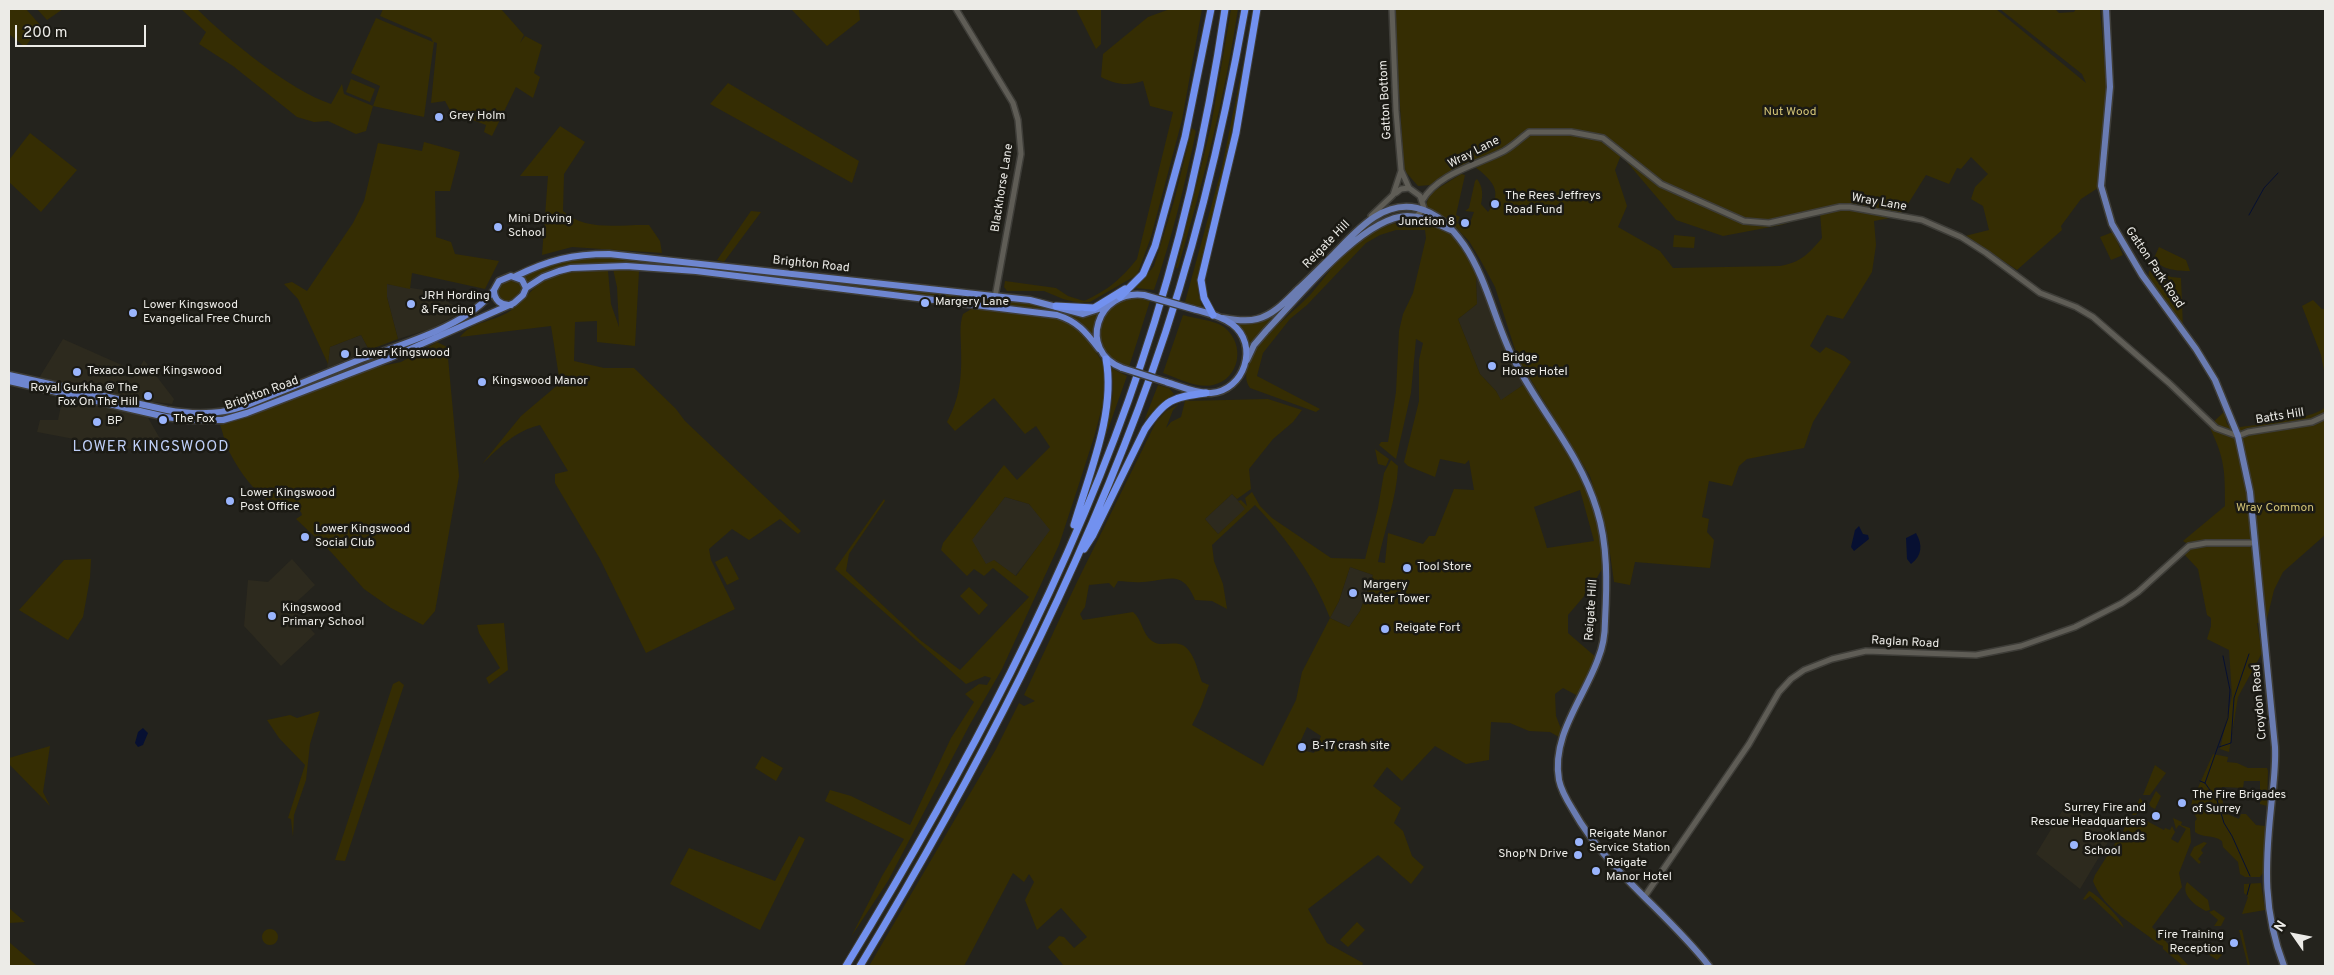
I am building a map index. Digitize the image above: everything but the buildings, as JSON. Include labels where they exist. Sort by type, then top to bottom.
[{"type":"highway","points":[[1120,297],[1143,274],[1155,246],[1177,174],[1211,9]]},
{"type":"highway","points":[[846,966],[913,854],[1012,669],[1064,557],[1119,425],[1141,366],[1168,280],[1201,146],[1225,9]]},
{"type":"highway","points":[[860,966],[928,852],[979,758],[1075,562],[1131,428],[1183,276],[1221,133],[1245,9]]},
{"type":"highway","points":[[1217,316],[1204,298],[1201,280],[1236,133],[1257,9]]},
{"type":"highway","name":"Brighton Road","points":[[516,276],[560,258],[588,254],[609,254],[1030,300],[1083,314],[1105,307],[1120,297]]},
{"type":"highway","name":"Brighton Road","points":[[526,288],[551,273],[571,268],[626,266],[696,271],[1057,315],[1075,322],[1106,359]]},
{"type":"highway","points":[[508,276],[516,276],[522,280],[526,288],[518,300],[510,305],[498,302],[494,290],[498,281],[508,276]]},
{"type":"highway","points":[[1056,306],[1094,308],[1136,282]]},
{"type":"highway","name":"Brighton Road","points":[[9,375],[167,410],[186,413],[223,412],[245,406],[426,335],[475,309],[489,298],[494,290]]},
{"type":"highway","points":[[1075,562],[1093,536],[1141,436],[1156,413],[1167,402],[1184,395],[1219,392],[1231,386],[1241,375],[1246,361],[1244,343],[1240,332],[1232,324],[1217,316],[1144,295],[1136,294],[1120,297]]},
{"type":"highway","name":"Brighton Road","points":[[9,381],[166,417],[206,422],[223,420],[247,413],[390,358],[510,305]]},
{"type":"highway","points":[[1098,349],[1097,328],[1105,307]]},
{"type":"highway","points":[[1064,557],[1103,423],[1108,388],[1106,359]]},
{"type":"highway","points":[[1106,359],[1122,368],[1206,393]]},
{"type":"main road","name":"Gatton Park Road","points":[[2106,9],[2110,87],[2101,186],[2112,224],[2142,274],[2196,349],[2215,380],[2238,436]]},
{"type":"main road","name":"Reigate Hill","points":[[1217,316],[1247,320],[1267,316],[1286,302],[1361,226],[1377,216],[1400,207],[1423,210],[1441,219],[1465,247],[1480,274],[1514,360],[1568,445],[1583,474],[1597,509],[1604,538],[1606,562],[1604,632],[1598,659],[1563,734],[1559,756],[1559,780],[1580,822],[1608,858],[1709,966]]},
{"type":"main road","name":"Reigate Hill","points":[[1246,361],[1254,345],[1354,241],[1373,227],[1391,219],[1416,217],[1430,220],[1452,230]]},
{"type":"main road","name":"Croydon Road","points":[[2238,436],[2249,486],[2275,747],[2276,765],[2267,864],[2268,906],[2273,936],[2284,966]]},
{"type":"street","name":"Blackhorse Lane","points":[[956,9],[1013,103],[1021,136],[1020,154],[995,297]]},
{"type":"street","name":"Gatton Bottom","points":[[1392,9],[1396,111],[1402,170],[1411,189],[1422,201],[1423,210]]},
{"type":"street","name":"Wray Lane","points":[[1422,201],[1429,190],[1467,167],[1507,149],[1529,132],[1587,134],[1610,143],[1666,186],[1732,217],[1752,223],[1769,223],[1840,207],[1850,207],[1922,220],[1943,228],[1982,250],[2040,293],[2093,317],[2169,382],[2213,426],[2238,436]]},
{"type":"street","points":[[1394,195],[1402,170]]},
{"type":"street","points":[[1300,287],[1348,236],[1401,189],[1429,190]]},
{"type":"street","points":[[1416,217],[1423,210]]},
{"type":"street","name":"Batts Hill","points":[[2238,436],[2248,432],[2312,422],[2325,416]]},
{"type":"street","name":"Raglan Road","points":[[1644,896],[1749,744],[1779,692],[1791,679],[1804,670],[1832,659],[1866,651],[1976,655],[2021,646],[2075,627],[2122,603],[2138,592],[2189,546],[2254,543]]},
{"type":"shaded area","points":[[1480,274],[1526,383],[1501,401],[1496,391],[1480,374],[1458,319],[1477,304],[1476,276]]},
{"type":"shaded area","points":[[387,284],[448,294],[449,303],[466,310],[430,329],[398,339],[387,297]]},
{"type":"shaded area","points":[[361,335],[369,350],[327,368],[330,347]]},
{"type":"shaded area","points":[[63,339],[124,366],[121,375],[133,378],[144,360],[174,399],[172,404],[154,402],[147,416],[163,444],[127,449],[37,432],[40,420],[58,420],[63,396],[39,378]]},
{"type":"shaded area","points":[[1232,494],[1246,509],[1218,534],[1205,519]]},
{"type":"shaded area","points":[[1005,497],[1029,504],[1051,530],[1015,576],[994,560],[986,565],[971,540]]},
{"type":"shaded area","name":"Kingswood Primary School","points":[[292,559],[315,585],[291,607],[315,634],[281,666],[244,626],[248,580],[268,582]]},
{"type":"shaded area","points":[[1350,567],[1373,575],[1360,611],[1349,627],[1330,618],[1339,601]]},
{"type":"shaded area","name":"Brooklands School","points":[[2066,801],[2111,837],[2080,889],[2036,854],[2064,808]]},
{"type":"green space","points":[[9,9],[26,9],[41,26],[25,47],[9,34]]},
{"type":"green space","points":[[37,9],[63,9],[47,20]]},
{"type":"green space","points":[[181,9],[197,9],[225,35],[260,63],[297,88],[315,97],[331,104],[342,84],[344,94],[373,106],[366,131],[356,134],[328,121],[314,122],[297,117],[233,66],[199,44],[206,32]]},
{"type":"green space","points":[[383,9],[501,9],[524,35],[520,43],[525,36],[542,45],[534,73],[540,77],[533,98],[516,87],[492,136],[484,132],[486,125],[451,112],[445,101],[431,103],[437,43],[434,42],[424,117],[373,106],[380,86],[351,73],[376,18],[433,42],[431,38],[380,16]]},
{"type":"green space","points":[[791,9],[859,9],[860,20],[827,46]]},
{"type":"green space","points":[[1076,9],[1101,9],[1101,44],[1096,49]]},
{"type":"green space","points":[[1170,9],[1202,9],[1182,120],[1151,237],[1137,275],[1090,302],[1079,303],[1044,291],[1007,291],[1004,287],[1005,281],[1056,288],[1068,296],[1084,301],[1113,284],[1137,259],[1173,112],[1150,106],[1143,81],[1122,84],[1101,77],[1103,54],[1148,17]]},
{"type":"green space","points":[[1231,9],[1238,9],[1220,107],[1196,204],[1178,268],[1176,268],[1211,126]]},
{"type":"green space","name":"Nut Wood","points":[[1394,9],[1996,9],[2086,83],[2082,74],[2000,9],[2055,9],[2059,13],[2074,12],[2076,9],[2100,9],[2107,94],[2101,186],[2081,199],[2061,226],[2062,230],[2017,270],[1965,236],[1989,230],[1983,206],[1971,199],[1975,187],[1988,174],[1971,157],[1961,169],[1957,168],[1949,184],[1926,175],[1903,212],[1895,217],[1874,221],[1876,245],[1872,272],[1843,319],[1827,315],[1810,346],[1820,353],[1826,347],[1844,356],[1851,362],[1813,422],[1804,448],[1747,459],[1739,466],[1732,486],[1709,481],[1702,517],[1709,519],[1707,532],[1714,540],[1710,568],[1635,562],[1630,585],[1614,582],[1607,532],[1590,476],[1518,359],[1495,287],[1469,241],[1453,225],[1426,207],[1429,194],[1461,174],[1465,175],[1456,215],[1460,217],[1457,223],[1468,228],[1474,212],[1465,211],[1469,208],[1475,181],[1477,179],[1481,188],[1481,204],[1488,212],[1495,196],[1495,189],[1492,183],[1469,162],[1431,185],[1418,186],[1404,170]],"holes":[[[1621,155],[1676,220],[1723,236],[1781,225],[1820,213],[1822,238],[1813,249],[1799,260],[1780,266],[1673,268],[1660,251],[1618,227],[1627,206],[1615,170]]]},
{"type":"green space","points":[[1251,25],[1225,168],[1199,276],[1198,292],[1202,308],[1185,302],[1222,167]]},
{"type":"green space","points":[[351,79],[375,89],[370,102],[346,92]]},
{"type":"green space","points":[[728,83],[859,161],[852,183],[710,104]]},
{"type":"green space","points":[[560,126],[585,142],[564,174],[563,211],[572,218],[592,224],[615,226],[649,225],[660,241],[662,253],[572,247],[542,255],[548,176],[520,176]]},
{"type":"green space","points":[[1192,128],[1196,131],[1187,171],[1172,231],[1154,290],[1136,288],[1154,266],[1174,201]]},
{"type":"green space","points":[[30,133],[77,170],[41,212],[9,182],[9,160]]},
{"type":"green space","points":[[424,142],[460,152],[450,191],[435,191],[436,237],[451,242],[455,254],[499,261],[485,289],[412,273],[410,289],[387,284],[387,297],[398,339],[369,350],[361,335],[330,347],[328,364],[298,299],[284,284],[292,282],[307,291],[353,223],[364,201],[378,143],[422,151]]},
{"type":"green space","points":[[751,211],[761,212],[724,262],[717,260]]},
{"type":"green space","points":[[1407,220],[1421,221],[1452,230],[1480,274],[1476,276],[1477,304],[1458,319],[1480,374],[1496,391],[1501,400],[1526,383],[1568,445],[1597,509],[1606,562],[1591,588],[1568,615],[1568,633],[1598,659],[1578,696],[1563,688],[1555,694],[1556,716],[1563,734],[1559,737],[1550,732],[1529,731],[1510,723],[1491,722],[1489,760],[1466,764],[1435,746],[1402,781],[1387,767],[1373,786],[1401,808],[1394,823],[1403,831],[1412,856],[1424,867],[1411,884],[1378,855],[1308,909],[1327,943],[1363,963],[1362,966],[1064,966],[1048,947],[1059,936],[1064,937],[1074,948],[1087,937],[1061,908],[1037,930],[1025,900],[1034,882],[1029,874],[1024,882],[1013,873],[964,966],[869,966],[996,749],[1019,703],[1024,706],[1035,701],[1024,695],[1076,584],[1156,422],[1166,411],[1179,404],[1173,410],[1166,428],[1171,422],[1181,417],[1185,401],[1268,399],[1302,410],[1293,422],[1273,439],[1249,469],[1251,489],[1237,499],[1232,494],[1205,519],[1218,534],[1245,509],[1238,501],[1241,500],[1247,506],[1245,498],[1252,492],[1260,506],[1272,518],[1331,558],[1365,559],[1378,508],[1384,473],[1391,460],[1398,466],[1393,502],[1378,562],[1385,563],[1388,533],[1423,544],[1429,536],[1435,536],[1454,489],[1474,490],[1469,460],[1465,464],[1440,459],[1435,477],[1408,466],[1404,462],[1419,401],[1419,360],[1423,343],[1416,339],[1411,393],[1396,459],[1379,445],[1381,442],[1388,442],[1396,392],[1399,331],[1403,314],[1413,293],[1426,238],[1425,230],[1396,230],[1380,235],[1366,243],[1307,305],[1290,319],[1263,353],[1257,376],[1320,409],[1316,412],[1250,388],[1246,379],[1247,368],[1256,349],[1310,295],[1345,253],[1370,234]],"holes":[[[1580,490],[1594,541],[1547,548],[1534,507]],[[1255,505],[1298,558],[1316,587],[1330,618],[1302,672],[1296,700],[1263,766],[1192,725],[1209,685],[1202,682],[1197,666],[1188,649],[1179,644],[1158,644],[1152,641],[1133,612],[1083,620],[1080,614],[1085,607],[1089,585],[1109,583],[1114,588],[1118,581],[1179,580],[1190,590],[1195,600],[1212,601],[1227,609],[1223,584],[1214,561],[1212,545]],[[1350,567],[1373,575],[1360,611],[1349,627],[1330,618],[1339,601]],[[1307,727],[1321,736],[1314,753],[1297,749]]]},
{"type":"green space","points":[[2113,232],[2123,255],[2111,260],[2100,237]]},
{"type":"green space","points":[[1674,235],[1695,237],[1694,248],[1673,247]]},
{"type":"green space","points":[[2159,247],[2186,260],[2190,271],[2175,270],[2160,265],[2154,258]]},
{"type":"green space","points":[[591,256],[1027,303],[1076,316],[1088,317],[1099,313],[1094,336],[1076,320],[1055,312],[1038,309],[636,263],[593,263],[569,267],[549,271],[528,284],[523,276],[539,268],[556,263]]},
{"type":"green space","points":[[613,269],[639,271],[635,346],[597,342],[597,321],[575,322],[574,361],[604,368],[634,368],[676,409],[685,421],[801,531],[798,534],[780,519],[749,540],[732,529],[709,549],[711,560],[735,609],[646,653],[600,559],[555,483],[555,474],[568,471],[540,425],[515,435],[482,464],[521,416],[560,383],[551,326],[460,337],[471,328],[510,311],[545,280],[553,276],[581,271],[608,271],[611,304],[619,327],[617,287]]},
{"type":"green space","points":[[2154,269],[2171,277],[2181,278],[2183,328],[2148,279],[2149,271]]},
{"type":"green space","points":[[510,280],[520,281],[523,289],[514,300],[503,302],[498,297],[498,291],[504,282]]},
{"type":"green space","points":[[1136,298],[1150,301],[1129,367],[1115,360],[1106,351],[1101,341],[1100,329],[1103,319],[1110,309],[1121,302]]},
{"type":"green space","points":[[2313,300],[2322,309],[2325,309],[2325,376],[2321,355],[2302,306]]},
{"type":"green space","points":[[973,308],[1057,317],[1068,322],[1085,335],[1103,363],[1105,375],[1104,399],[1095,434],[1059,545],[1002,669],[969,726],[888,881],[851,937],[882,876],[904,839],[825,801],[830,790],[851,796],[910,825],[951,738],[974,702],[965,694],[979,684],[987,685],[991,678],[985,676],[966,684],[835,569],[884,499],[885,501],[849,554],[846,571],[920,640],[960,670],[1029,597],[993,568],[984,576],[974,569],[967,576],[941,550],[943,543],[1004,465],[1017,480],[1050,447],[1036,426],[1025,434],[994,398],[955,431],[947,422],[955,404],[959,387],[963,314]],"holes":[[[1005,497],[1029,504],[1050,530],[1016,576],[994,560],[986,564],[972,540]]]},
{"type":"green space","points":[[1281,310],[1282,312],[1248,345],[1246,337],[1236,322],[1260,320],[1270,317]]},
{"type":"green space","points":[[1183,315],[1216,323],[1224,327],[1231,334],[1235,342],[1237,360],[1229,376],[1222,381],[1213,385],[1201,386],[1163,373]]},
{"type":"green space","points":[[437,342],[447,347],[459,476],[435,611],[423,625],[391,608],[364,589],[331,552],[296,519],[302,515],[301,512],[290,504],[285,509],[275,505],[258,492],[243,475],[232,456],[220,425],[245,418],[377,367],[401,362]]},
{"type":"green space","points":[[1111,368],[1127,376],[1096,463],[1106,428],[1113,392]]},
{"type":"green space","points":[[1158,385],[1169,388],[1174,394],[1159,405],[1144,421]]},
{"type":"green space","name":"Wray Common","points":[[2325,407],[2325,535],[2283,572],[2274,590],[2266,623],[2257,623],[2262,653],[2238,697],[2229,752],[2220,749],[2232,696],[2229,650],[2207,639],[2211,618],[2207,615],[2198,569],[2183,553],[2188,544],[2183,541],[2225,506],[2223,465],[2209,426],[2224,412],[2227,424],[2231,428],[2296,418],[2309,415]]},
{"type":"green space","points":[[1375,449],[1389,459],[1386,466],[1378,464]]},
{"type":"green space","points":[[727,556],[739,579],[727,585],[715,562]]},
{"type":"green space","points":[[91,559],[90,578],[83,617],[68,640],[19,610],[64,560]]},
{"type":"green space","points":[[969,587],[988,605],[979,615],[960,596]]},
{"type":"green space","points":[[504,623],[508,670],[489,684],[486,678],[500,668],[479,633],[477,625]]},
{"type":"green space","points":[[399,681],[404,685],[345,861],[335,860],[393,684]]},
{"type":"green space","points":[[320,711],[310,744],[306,780],[294,815],[293,837],[291,819],[288,818],[305,765],[279,738],[267,720],[290,715],[297,718]]},
{"type":"green space","points":[[50,746],[43,792],[50,806],[9,764],[9,758]]},
{"type":"green space","points":[[2213,754],[2228,757],[2227,762],[2237,763],[2248,768],[2267,768],[2267,806],[2260,804],[2260,781],[2244,781],[2243,788],[2222,787],[2223,805],[2227,814],[2239,819],[2241,814],[2246,814],[2256,825],[2265,826],[2263,873],[2260,877],[2245,877],[2240,874],[2238,862],[2223,847],[2222,841],[2215,837],[2195,832],[2195,821],[2197,819],[2191,808],[2192,801]]},
{"type":"green space","points":[[762,756],[783,768],[776,781],[755,768]]},
{"type":"green space","points":[[2155,765],[2166,773],[2150,795],[2143,795]]},
{"type":"green space","points":[[2156,791],[2161,796],[2155,809],[2149,804]]},
{"type":"green space","points":[[2140,798],[2144,803],[2136,815],[2132,815]]},
{"type":"green space","points":[[2129,818],[2139,821],[2136,826],[2138,827],[2143,819],[2164,830],[2165,828],[2170,830],[2172,826],[2175,832],[2171,839],[2178,843],[2186,829],[2179,825],[2176,829],[2173,818],[2182,822],[2181,825],[2190,828],[2191,842],[2179,873],[2182,887],[2152,927],[2189,966],[2183,966],[2163,949],[2163,946],[2115,911],[2102,897],[2093,881],[2121,834],[2128,840],[2134,835],[2128,830],[2124,833],[2123,831]]},
{"type":"green space","points":[[799,836],[805,839],[760,930],[670,884],[689,848],[775,881]]},
{"type":"green space","points":[[2204,842],[2207,843],[2201,850],[2203,853],[2198,859],[2201,862],[2199,864],[2190,855],[2194,847]]},
{"type":"green space","points":[[2187,882],[2208,900],[2210,910],[2206,911],[2190,900],[2185,887]]},
{"type":"green space","points":[[2261,883],[2265,910],[2242,914],[2248,897],[2244,893],[2244,884]]},
{"type":"green space","points":[[2089,891],[2109,907],[2124,928],[2090,896],[2085,900],[2083,899]]},
{"type":"green space","points":[[9,908],[25,922],[9,923]]},
{"type":"green space","points":[[2214,910],[2225,918],[2221,926],[2214,926],[2218,920],[2209,912]]},
{"type":"green space","points":[[1357,922],[1365,930],[1348,947],[1340,940]]},
{"type":"green space","points":[[270,929],[278,937],[270,945],[262,937]]},
{"type":"green space","points":[[2239,930],[2242,930],[2250,966],[2248,966]]},
{"type":"green space","points":[[9,942],[37,966],[9,966]]},
{"type":"green space","points":[[2212,943],[2221,951],[2222,955],[2217,960],[2205,952]]},
{"type":"water","points":[[1859,526],[1863,534],[1868,535],[1869,539],[1854,551],[1851,547],[1855,530]]},
{"type":"water","points":[[1916,533],[1920,542],[1920,550],[1915,561],[1911,564],[1907,559],[1906,538]]},
{"type":"water","points":[[143,728],[148,733],[143,745],[138,747],[135,743],[138,732]]},
{"type":"waterway","points":[[2249,215],[2264,188],[2278,173]]},
{"type":"waterway","points":[[2219,747],[2231,743],[2234,698],[2249,654]]},
{"type":"waterway","points":[[2205,783],[2228,718],[2230,690],[2223,656]]},
{"type":"waterway","points":[[2200,781],[2205,783],[2217,800],[2224,823],[2250,876]]},
{"type":"waterway","points":[[2247,895],[2250,884]]},
{"type":"place","name":"Grey Holm","points":[[439,117]]},
{"type":"place","name":"The Rees Jeffreys Road Fund","points":[[1495,204]]},
{"type":"place","name":"Junction 8","points":[[1465,223]]},
{"type":"place","name":"Mini Driving School","points":[[498,227]]},
{"type":"place","name":"Margery Lane","points":[[925,303]]},
{"type":"place","name":"JRH Hording & Fencing","points":[[411,304]]},
{"type":"place","name":"Lower Kingswood Evangelical Free Church","points":[[133,313]]},
{"type":"place","name":"Lower Kingswood","points":[[345,354]]},
{"type":"place","name":"Bridge House Hotel","points":[[1492,366]]},
{"type":"place","name":"Texaco Lower Kingswood","points":[[77,372]]},
{"type":"place","name":"Kingswood Manor","points":[[482,382]]},
{"type":"place","name":"Royal Gurkha @ The Fox On The Hill","points":[[148,396]]},
{"type":"place","name":"The Fox","points":[[163,420]]},
{"type":"place","name":"BP","points":[[97,422]]},
{"type":"place","name":"Lower Kingswood Post Office","points":[[230,501]]},
{"type":"place","name":"Lower Kingswood Social Club","points":[[305,537]]},
{"type":"place","name":"Tool Store","points":[[1407,568]]},
{"type":"place","name":"Margery Water Tower","points":[[1353,593]]},
{"type":"place","name":"Kingswood Primary School","points":[[272,616]]},
{"type":"place","name":"Reigate Fort","points":[[1385,629]]},
{"type":"place","name":"B-17 crash site","points":[[1302,747]]},
{"type":"place","name":"The Fire Brigades of Surrey","points":[[2182,803]]},
{"type":"place","name":"Surrey Fire and Rescue Headquarters","points":[[2156,816]]},
{"type":"place","name":"Reigate Manor Service Station","points":[[1579,842]]},
{"type":"place","name":"Brooklands School","points":[[2074,845]]},
{"type":"place","name":"Shop'N Drive","points":[[1578,855]]},
{"type":"place","name":"Reigate Manor Hotel","points":[[1596,871]]},
{"type":"place","name":"Fire Training Reception","points":[[2234,943]]},
{"type":"district","name":"LOWER KINGSWOOD","points":[[151,448]]}]
